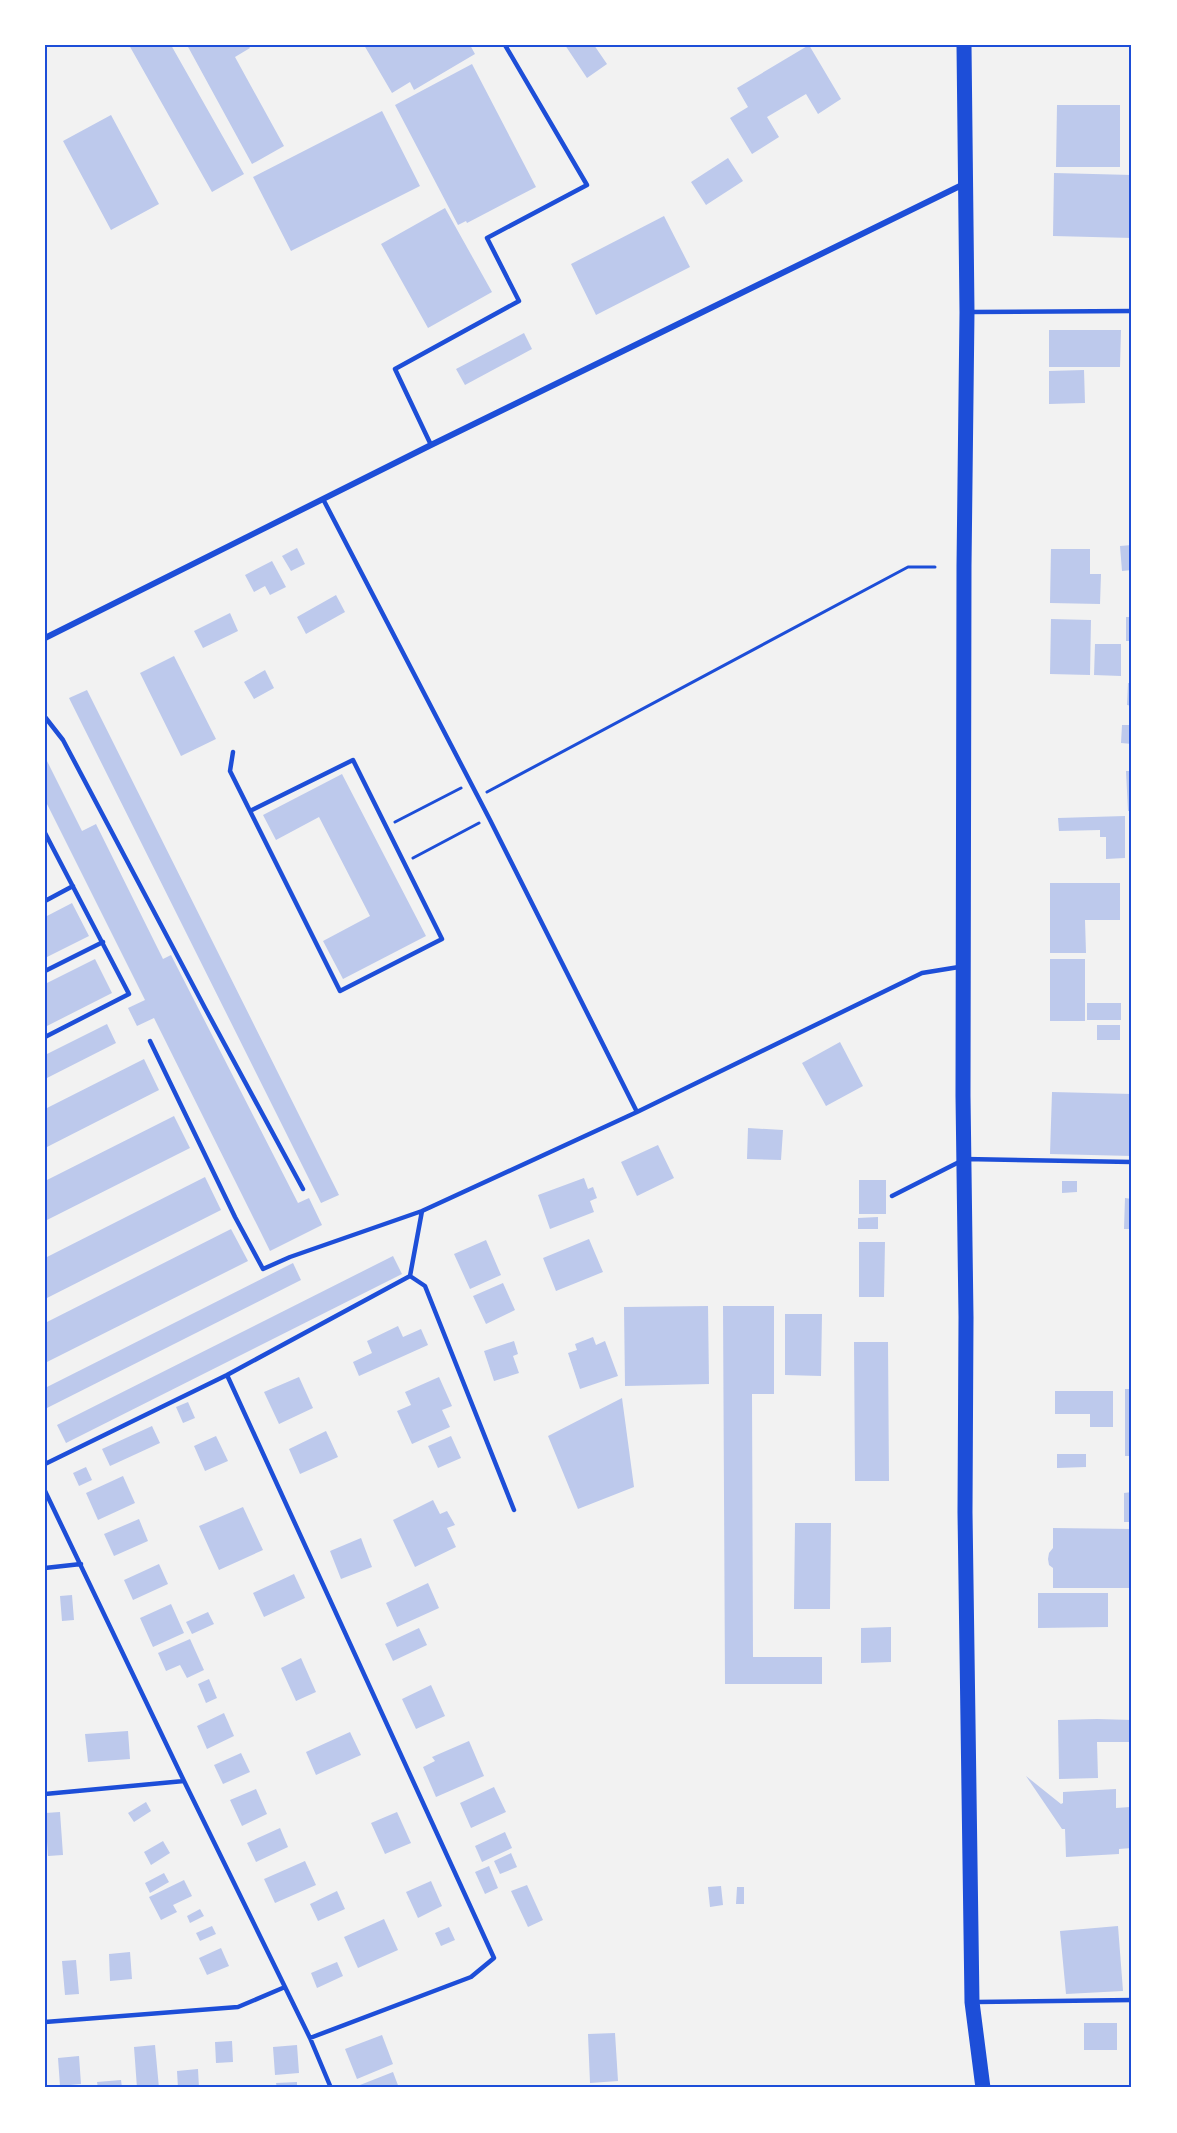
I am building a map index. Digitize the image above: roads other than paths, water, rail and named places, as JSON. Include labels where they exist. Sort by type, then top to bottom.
[{"type":"main road","points":[[964,45],[967,312],[963,967],[965,1512],[972,2002],[983,2088]]},
{"type":"street","points":[[45,638],[431,445],[964,184]]},
{"type":"lane","points":[[431,445],[395,369],[519,301],[487,237],[587,185],[505,45]]},
{"type":"lane","points":[[967,312],[1132,311]]},
{"type":"lane","points":[[323,499],[489,818],[637,1112]]},
{"type":"lane","points":[[45,717],[63,740],[303,1189]]},
{"type":"lane","points":[[233,752],[230,771],[250,811],[340,991],[442,939],[353,760],[250,811]]},
{"type":"lane","points":[[45,833],[129,994],[45,1037]]},
{"type":"lane","points":[[45,900],[73,886]]},
{"type":"lane","points":[[45,971],[103,942]]},
{"type":"lane","points":[[150,1041],[263,1269],[290,1257],[422,1211],[637,1112],[922,973],[963,967]]},
{"type":"lane","points":[[892,1196],[965,1159],[1132,1162]]},
{"type":"lane","points":[[410,1276],[422,1211]]},
{"type":"lane","points":[[45,1464],[227,1375],[410,1276]]},
{"type":"lane","points":[[410,1276],[425,1286],[514,1510]]},
{"type":"lane","points":[[227,1375],[494,1958],[471,1977],[310,2038]]},
{"type":"lane","points":[[45,1491],[310,2038],[331,2088]]},
{"type":"lane","points":[[45,1568],[81,1564]]},
{"type":"lane","points":[[45,1794],[184,1781]]},
{"type":"lane","points":[[45,2022],[238,2007],[285,1987]]},
{"type":"lane","points":[[972,2002],[1132,2000]]}]
